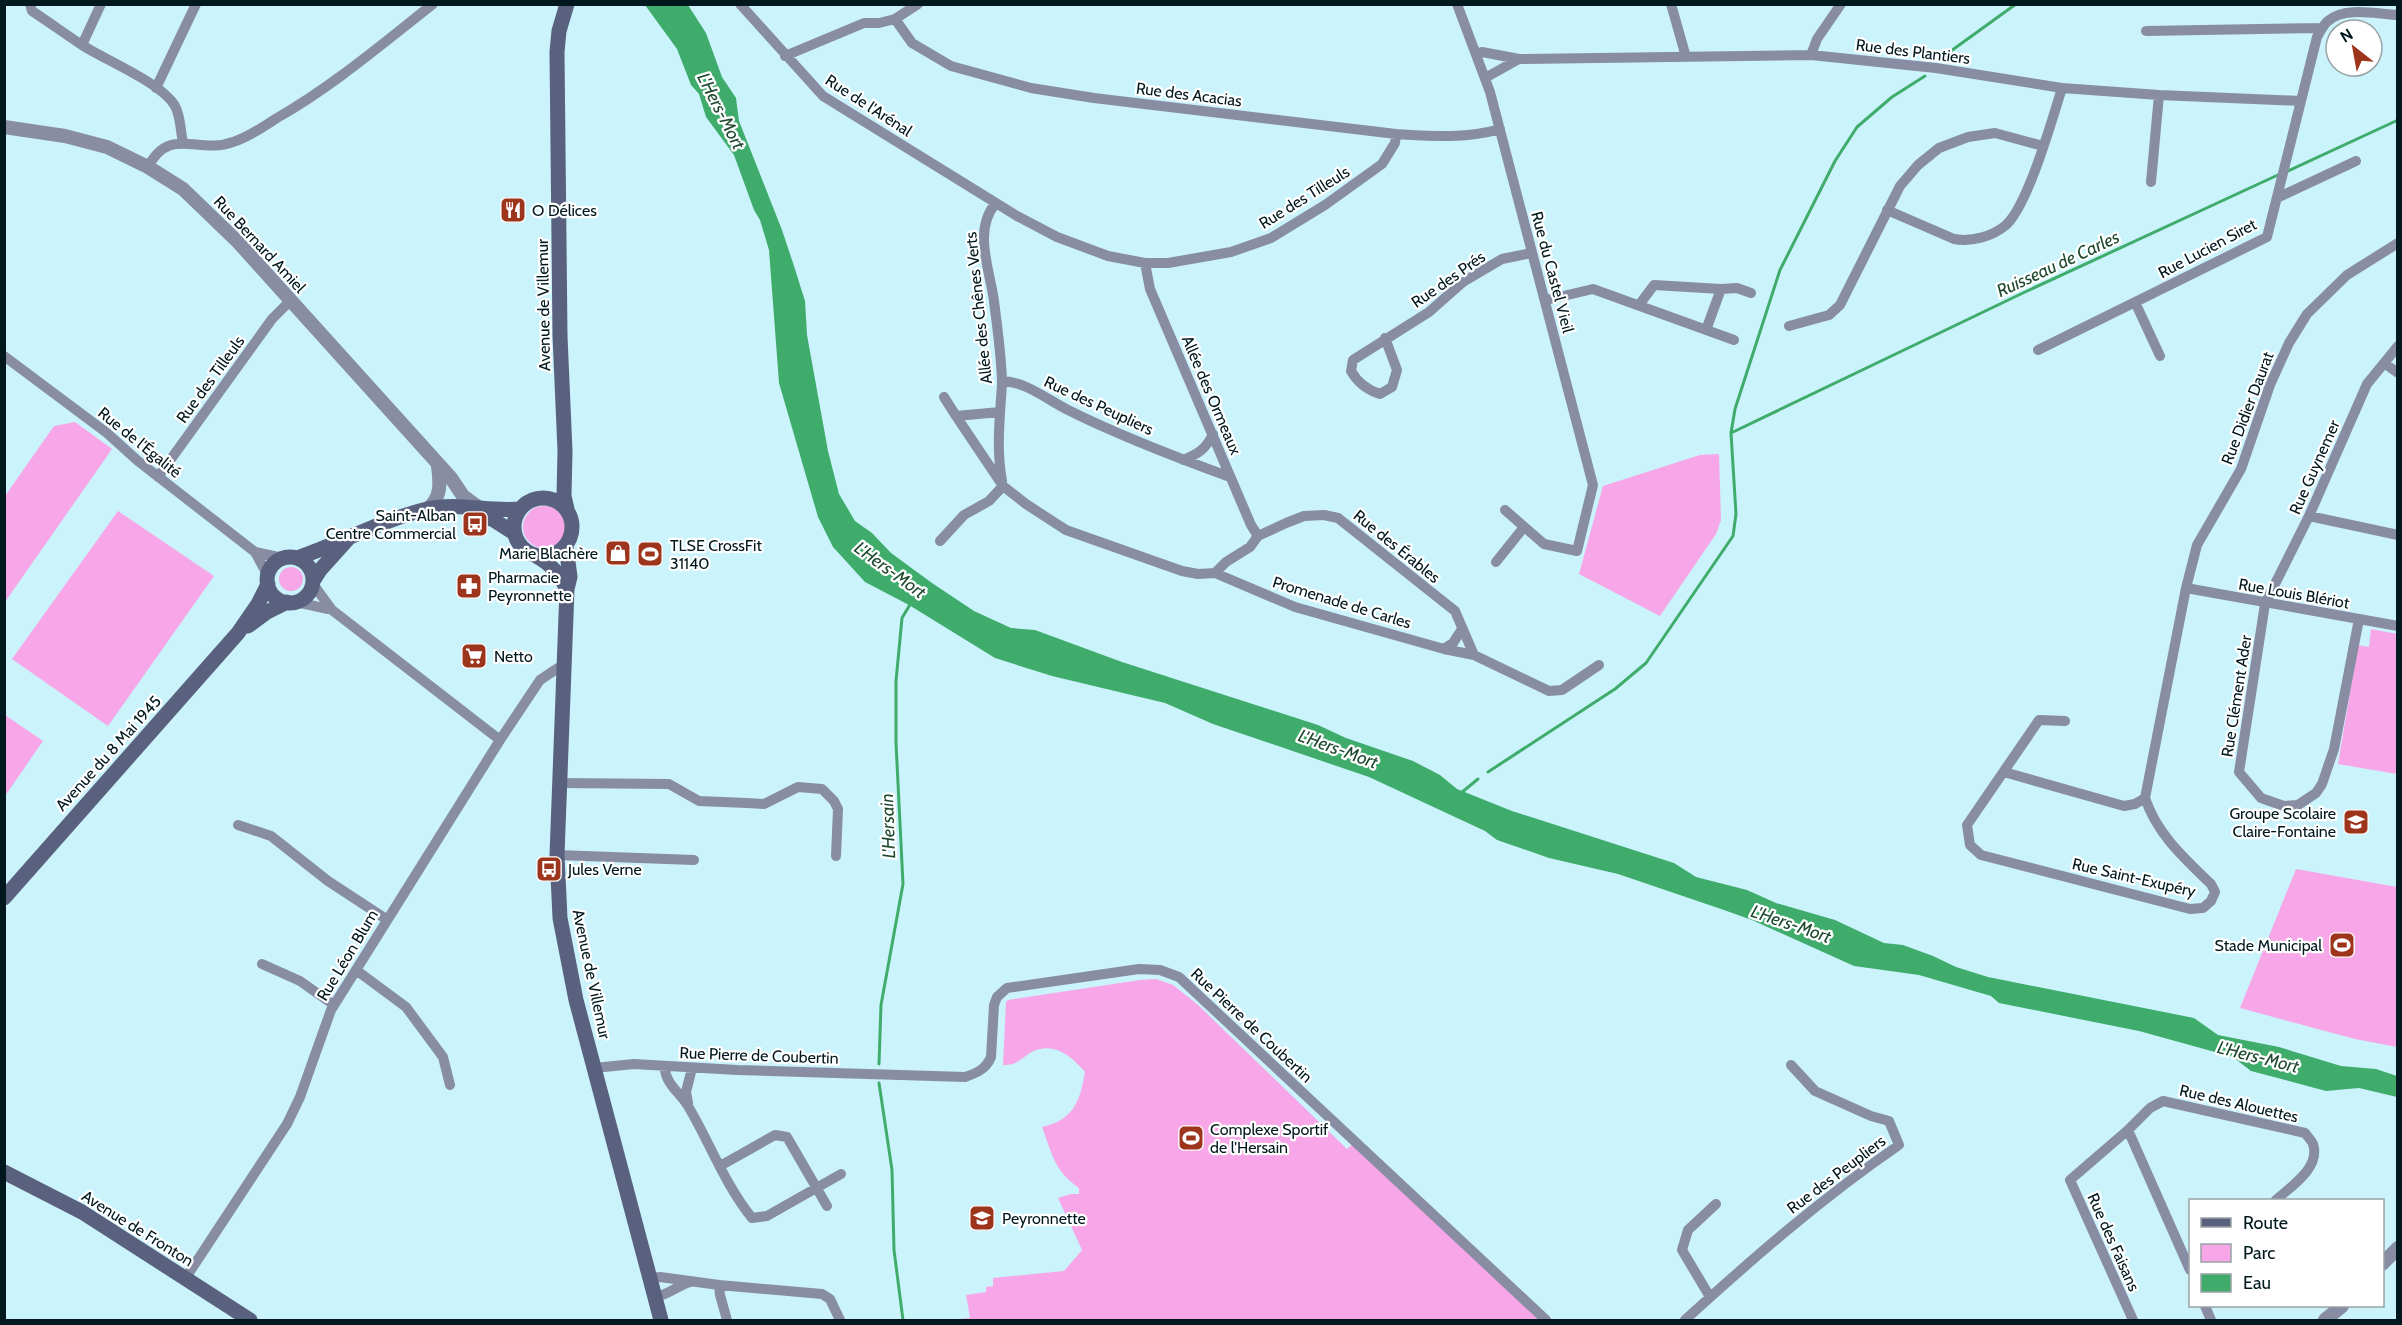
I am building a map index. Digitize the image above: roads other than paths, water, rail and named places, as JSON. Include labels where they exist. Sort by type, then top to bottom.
[{"type":"main road","name":"Avenue de Villemur","points":[[567,4],[559,31],[557,52],[560,336],[565,451],[564,496],[567,509]]},
{"type":"main road","name":"Avenue de Villemur","points":[[539,498],[550,485],[563,462]]},
{"type":"main road","points":[[536,556],[557,553],[566,546],[572,531],[572,522],[567,509],[554,500],[539,498],[531,500],[519,509],[513,525],[514,533],[522,548],[536,556],[548,562],[556,570],[567,589]]},
{"type":"main road","points":[[347,540],[320,570],[307,595],[292,602],[274,596],[268,580],[273,565],[347,540],[388,521],[422,511],[478,507],[519,509]]},
{"type":"main road","points":[[422,511],[492,519],[514,533]]},
{"type":"main road","name":"Avenue de Villemur","points":[[566,546],[570,577],[567,589],[559,783],[557,855],[559,910],[565,948],[594,1068],[661,1320]]},
{"type":"main road","points":[[290,558],[307,564],[313,582]]},
{"type":"main road","name":"Avenue du 8 Mai 1945","points":[[4,898],[238,633],[258,604],[268,580]]},
{"type":"main road","name":"Avenue du 8 Mai 1945","points":[[238,633],[267,612],[292,602]]},
{"type":"main road","name":"Avenue de Fronton","points":[[5,1174],[82,1212],[185,1279],[230,1315],[250,1320]]},
{"type":"street","points":[[30,4],[32,11],[82,45],[156,88],[175,105],[180,117],[183,142]]},
{"type":"street","points":[[82,45],[101,4]]},
{"type":"street","points":[[156,88],[196,4]]},
{"type":"street","points":[[148,167],[159,150],[169,145],[183,142],[220,147],[247,136],[334,82],[434,4]]},
{"type":"street","name":"Rue de l'Arénal","points":[[740,4],[823,96],[972,188]]},
{"type":"street","points":[[785,56],[864,23],[879,23],[895,19],[918,4]]},
{"type":"street","name":"Rue du Castel Vieil","points":[[1457,4],[1485,78],[1500,129],[1593,485],[1577,551],[1544,544],[1524,527]]},
{"type":"street","points":[[1671,4],[1686,57]]},
{"type":"street","points":[[1811,55],[1817,39],[1841,4]]},
{"type":"street","points":[[2146,31],[2322,28],[2336,15],[2346,13],[2397,15]]},
{"type":"street","name":"Rue des Acacias","points":[[895,19],[912,43],[951,66],[1031,88],[1094,98],[1396,134],[1448,136],[1478,134],[1500,129]]},
{"type":"street","name":"Rue Lucien Siret","points":[[2038,350],[2267,237],[2317,37],[2322,28]]},
{"type":"street","name":"Rue des Plantiers","points":[[1476,54],[1482,52],[1519,59],[1811,55],[1936,68],[2062,88],[2301,101]]},
{"type":"street","name":"Rue des Plantiers","points":[[1485,78],[1519,59]]},
{"type":"street","points":[[1887,210],[1954,239],[1964,241],[1988,236],[2006,225],[2019,208],[2062,88]]},
{"type":"street","points":[[2151,183],[2159,95]]},
{"type":"street","name":"Rue Bernard Amiel","points":[[4,126],[65,136],[107,147],[174,183],[202,206],[238,242],[438,466],[452,478],[463,496],[478,507]]},
{"type":"street","points":[[1789,326],[1829,315],[1840,305],[1900,186],[1918,165],[1939,148],[1968,137],[1995,133],[2043,146]]},
{"type":"street","name":"Rue des Tilleuls","points":[[972,188],[995,204],[1057,237],[1083,247],[1108,256],[1145,263],[1168,263],[1231,252],[1271,238],[1325,205],[1382,164],[1395,143],[1396,134]]},
{"type":"street","points":[[2277,198],[2356,161]]},
{"type":"street","name":"Allée des Chênes Verts","points":[[995,204],[985,221],[985,244],[994,300],[1002,381],[998,461],[1003,486]]},
{"type":"street","name":"Rue Didier Daurat","points":[[2145,798],[2186,588],[2198,545],[2241,468],[2270,385],[2289,343],[2307,314],[2347,275],[2397,243]]},
{"type":"street","name":"Rue des Prés","points":[[1385,338],[1397,370],[1392,387],[1380,394],[1368,390],[1351,371],[1353,360],[1385,338],[1429,312],[1463,282],[1503,259],[1531,253]]},
{"type":"street","name":"Allée des Ormeaux","points":[[1145,263],[1150,290],[1251,525],[1258,536]]},
{"type":"street","points":[[1639,305],[1654,285],[1737,288],[1751,293]]},
{"type":"street","points":[[1546,300],[1593,289],[1734,340]]},
{"type":"street","points":[[1706,330],[1721,289]]},
{"type":"street","name":"Rue des Tilleuls","points":[[158,477],[272,319],[290,302]]},
{"type":"street","points":[[2135,302],[2160,356]]},
{"type":"street","name":"Rue Guynemer","points":[[2265,604],[2309,516],[2367,384],[2397,346]]},
{"type":"street","name":"Rue de l'Égalité","points":[[4,356],[115,440],[158,477],[255,552],[268,580]]},
{"type":"street","points":[[2384,363],[2397,373]]},
{"type":"street","name":"Rue des Peupliers","points":[[1002,381],[1016,382],[1068,410],[1183,460],[1230,477]]},
{"type":"street","points":[[940,541],[964,515],[989,501],[1003,486],[944,397]]},
{"type":"street","points":[[956,416],[1000,412]]},
{"type":"street","points":[[1183,460],[1198,453],[1208,444],[1213,434]]},
{"type":"street","points":[[422,511],[435,503],[441,489],[438,466]]},
{"type":"street","name":"Promenade de Carles","points":[[1003,486],[1066,530],[1182,571],[1198,574],[1215,573],[1295,607],[1444,649],[1474,655],[1550,691],[1562,690],[1599,665]]},
{"type":"street","points":[[1496,562],[1524,527],[1505,510]]},
{"type":"street","name":"Rue des Érables","points":[[1215,573],[1226,562],[1250,547],[1258,536],[1304,516],[1324,515],[1338,519],[1455,611],[1474,655]]},
{"type":"street","points":[[2309,516],[2397,535]]},
{"type":"street","name":"Rue de l'Égalité","points":[[255,552],[290,558]]},
{"type":"street","points":[[313,582],[332,610]]},
{"type":"street","name":"Rue Louis Blériot","points":[[2186,588],[2397,626]]},
{"type":"street","points":[[292,602],[318,605],[332,610],[500,740]]},
{"type":"street","name":"Rue Clément Ader","points":[[2265,604],[2239,772],[2261,798],[2284,806],[2298,805],[2309,799],[2322,784],[2334,749],[2359,619]]},
{"type":"street","points":[[1444,649],[1453,644],[1462,629]]},
{"type":"street","name":"Rue Léon Blum","points":[[185,1279],[287,1124],[300,1097],[334,1005],[386,919],[540,680],[558,668],[564,668]]},
{"type":"street","name":"Rue Saint-Exupéry","points":[[2065,721],[2039,720],[1967,825],[1970,845],[1981,855],[2190,909],[2203,908],[2214,897],[2215,892],[2211,884],[2170,845],[2150,813],[2145,798]]},
{"type":"street","points":[[2004,772],[2124,806],[2135,804],[2145,798]]},
{"type":"street","points":[[559,783],[669,784],[699,801],[764,804],[798,787],[822,789],[834,801],[838,809],[836,856]]},
{"type":"street","points":[[238,825],[271,836],[328,881],[386,919]]},
{"type":"street","points":[[557,855],[694,860]]},
{"type":"street","points":[[262,964],[300,981],[334,1005]]},
{"type":"street","name":"Rue Pierre de Coubertin","points":[[594,1068],[634,1064],[965,1077],[982,1069],[991,1057],[994,1005],[997,997],[1007,988],[1139,969],[1171,973],[1179,977],[1546,1320]]},
{"type":"street","points":[[356,970],[406,1007],[443,1057],[450,1085]]},
{"type":"street","name":"Rue des Peupliers","points":[[1685,1320],[1842,1184],[1899,1145],[1889,1121],[1871,1116],[1815,1091],[1791,1065]]},
{"type":"street","points":[[665,1067],[669,1082],[688,1106],[743,1207],[752,1218],[767,1216],[841,1174]]},
{"type":"street","points":[[688,1106],[686,1092],[692,1068]]},
{"type":"street","name":"Rue des Alouettes","points":[[2128,1130],[2150,1108],[2163,1101],[2305,1133],[2313,1144],[2314,1158],[2307,1173],[2277,1199]]},
{"type":"street","points":[[2128,1130],[2189,1268]]},
{"type":"street","name":"Rue des Faisans","points":[[2128,1130],[2070,1180],[2133,1320]]},
{"type":"street","points":[[720,1166],[776,1135],[787,1137],[826,1206]]},
{"type":"street","points":[[1710,1297],[1682,1250],[1688,1230],[1716,1204]]},
{"type":"street","points":[[2384,1262],[2397,1248]]},
{"type":"street","points":[[650,1278],[677,1278],[690,1282],[791,1293],[822,1294],[830,1299],[840,1320]]},
{"type":"street","points":[[655,1298],[690,1282]]},
{"type":"street","points":[[719,1285],[727,1320]]},
{"type":"street","points":[[2325,1320],[2340,1307]]},
{"type":"water","name":"L'Hers-Mort","points":[[645,5],[688,5],[706,33],[722,77],[736,98],[739,121],[782,230],[805,301],[807,335],[828,451],[839,494],[855,521],[872,533],[891,553],[974,611],[1011,628],[1035,630],[1122,662],[1318,725],[1346,738],[1413,761],[1440,775],[1457,789],[1512,811],[1674,863],[1696,877],[1747,890],[1776,903],[1835,920],[1884,943],[1903,945],[1956,967],[1988,977],[2194,1018],[2218,1035],[2279,1047],[2341,1066],[2376,1069],[2397,1076],[2397,1097],[2359,1088],[2326,1091],[2251,1071],[2233,1057],[2139,1031],[1999,1003],[1991,996],[1919,975],[1854,966],[1752,920],[1721,909],[1618,874],[1549,858],[1497,840],[1485,831],[1369,777],[1213,724],[1165,703],[1052,676],[995,658],[909,605],[865,582],[833,547],[818,517],[779,383],[769,250],[760,220],[754,210],[734,155],[706,117],[699,94],[691,85],[677,49]]},
{"type":"waterway","points":[[1944,56],[2016,4]]},
{"type":"waterway","points":[[1488,772],[1615,689],[1646,663],[1733,536],[1736,514],[1731,433],[1735,409],[1780,270],[1835,161],[1857,127],[1892,97],[1925,76]]},
{"type":"waterway","name":"Ruisseau de Carles","points":[[2286,172],[2398,120]]},
{"type":"waterway","name":"Ruisseau de Carles","points":[[1731,433],[2025,292],[2280,174]]},
{"type":"waterway","name":"L'Hersain","points":[[879,1064],[881,1005],[903,884],[896,743],[896,681],[902,618],[911,603]]},
{"type":"waterway","points":[[1461,793],[1478,779]]},
{"type":"waterway","name":"L'Hersain","points":[[879,1083],[892,1170],[894,1250],[903,1320]]},
{"type":"place","name":"O Délices","points":[[513,210]]},
{"type":"place","name":"Saint-Alban Centre Commercial","points":[[475,524]]},
{"type":"place","name":"Marie Blachère","points":[[618,553]]},
{"type":"place","name":"TLSE CrossFit 31140","points":[[650,554]]},
{"type":"place","name":"Pharmacie Peyronnette","points":[[469,586]]},
{"type":"place","name":"Netto","points":[[474,656]]},
{"type":"place","name":"Groupe Scolaire Claire-Fontaine","points":[[2356,822]]},
{"type":"place","name":"Jules Verne","points":[[549,869]]},
{"type":"place","name":"Stade Municipal","points":[[2342,945]]},
{"type":"place","name":"Complexe Sportif de l'Hersain","points":[[1191,1138]]},
{"type":"place","name":"Peyronnette","points":[[982,1218]]}]
